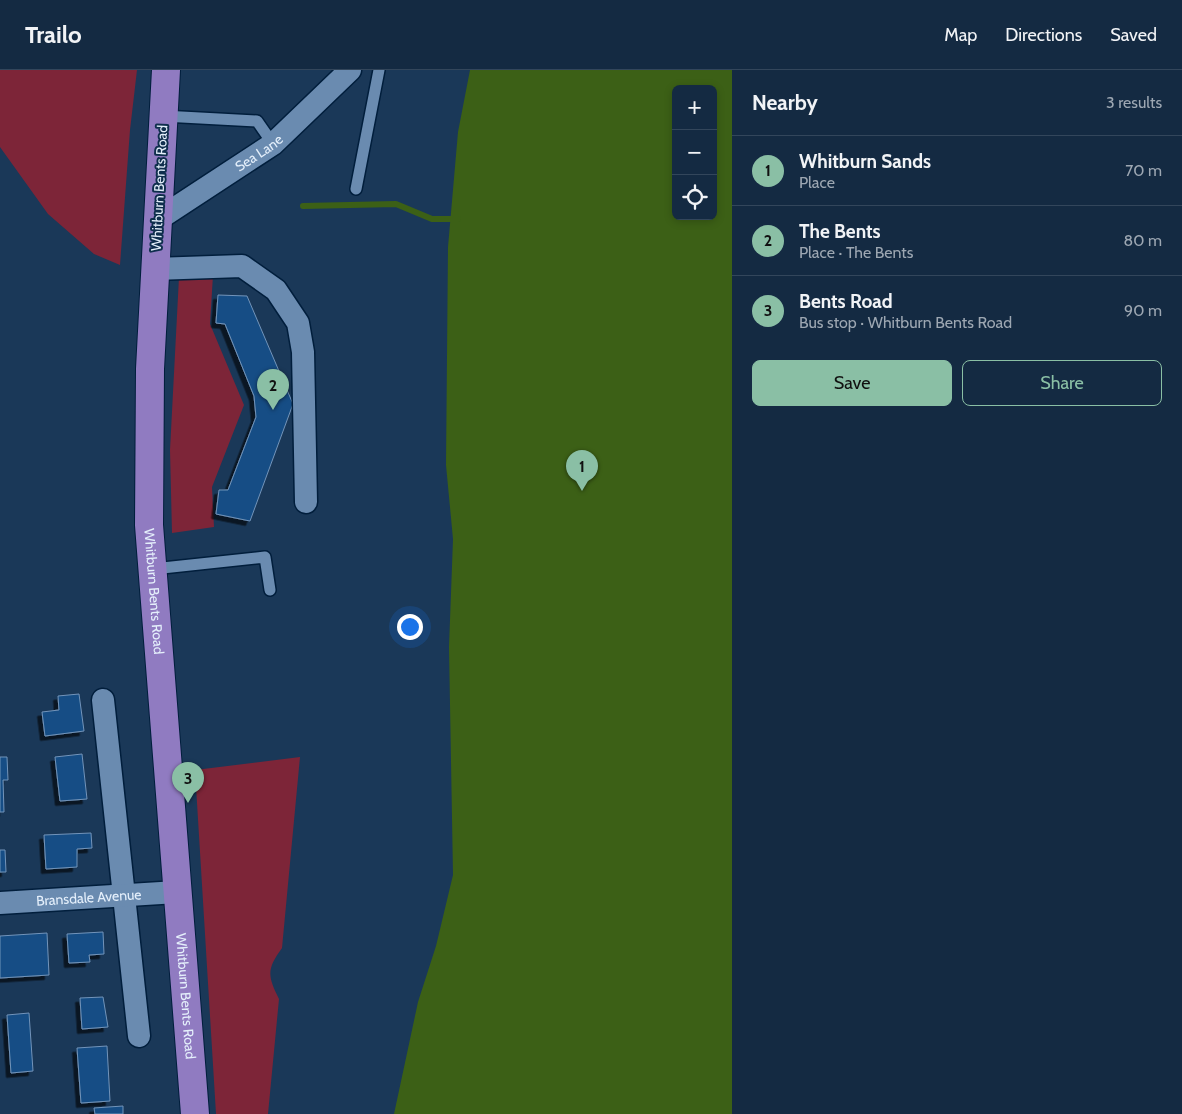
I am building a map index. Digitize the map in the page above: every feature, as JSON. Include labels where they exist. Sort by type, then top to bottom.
[{"type":"main road","name":"Whitburn Bents Road","points":[[166,70],[163,116],[163,216],[154,269],[148,429],[149,525],[195,1114]]},
{"type":"street","name":"Sea Lane","points":[[163,216],[273,144],[350,70]]},
{"type":"street","points":[[154,269],[242,266],[276,290],[298,323],[303,352],[306,502]]},
{"type":"street","points":[[103,700],[139,1036]]},
{"type":"street","name":"Bransdale Avenue","points":[[0,903],[177,892]]},
{"type":"lane","points":[[356,189],[379,70]]},
{"type":"lane","points":[[163,116],[258,122],[273,144]]},
{"type":"lane","points":[[153,570],[265,557],[270,590]]},
{"type":"shaded area","points":[[0,70],[137,70],[130,130],[120,265],[94,254],[48,214],[0,147]]},
{"type":"shaded area","points":[[470,70],[732,70],[732,1114],[394,1114],[418,1002],[436,946],[453,875],[449,647],[453,539],[446,465],[448,247],[458,132]]},
{"type":"shaded area","points":[[213,275],[210,324],[244,405],[212,487],[214,527],[172,533],[170,450],[179,277]]},
{"type":"shaded area","points":[[300,757],[282,948],[270,972],[272,984],[279,999],[268,1114],[216,1114],[195,770]]},
{"type":"building","points":[[218,295],[247,296],[293,404],[250,521],[216,514],[219,490],[228,490],[256,417],[254,396],[225,324],[216,323]]},
{"type":"building","points":[[79,694],[84,731],[45,736],[42,712],[59,710],[58,696]]},
{"type":"building","points":[[82,754],[87,799],[60,801],[55,757]]},
{"type":"building","points":[[0,757],[7,757],[8,780],[3,780],[4,812],[0,812]]},
{"type":"building","points":[[91,833],[92,848],[77,849],[77,867],[46,869],[44,835]]},
{"type":"building","points":[[0,850],[5,850],[6,872],[0,872]]},
{"type":"building","points":[[103,932],[104,954],[89,955],[90,962],[69,963],[67,934]]},
{"type":"building","points":[[47,933],[49,975],[0,978],[0,936]]},
{"type":"building","points":[[103,997],[108,1027],[82,1029],[80,998]]},
{"type":"building","points":[[29,1013],[33,1071],[11,1073],[7,1015]]},
{"type":"building","points":[[107,1046],[110,1101],[81,1103],[77,1048]]},
{"type":"building","points":[[123,1106],[123,1114],[95,1114],[94,1108]]},
{"type":"waterway","points":[[303,206],[396,204],[432,219],[458,219]]},
{"type":"place","name":"The Bents","points":[[273,410]]},
{"type":"place","name":"Whitburn Sands","points":[[582,491]]},
{"type":"place","name":"Bents Road","points":[[188,803]]}]
